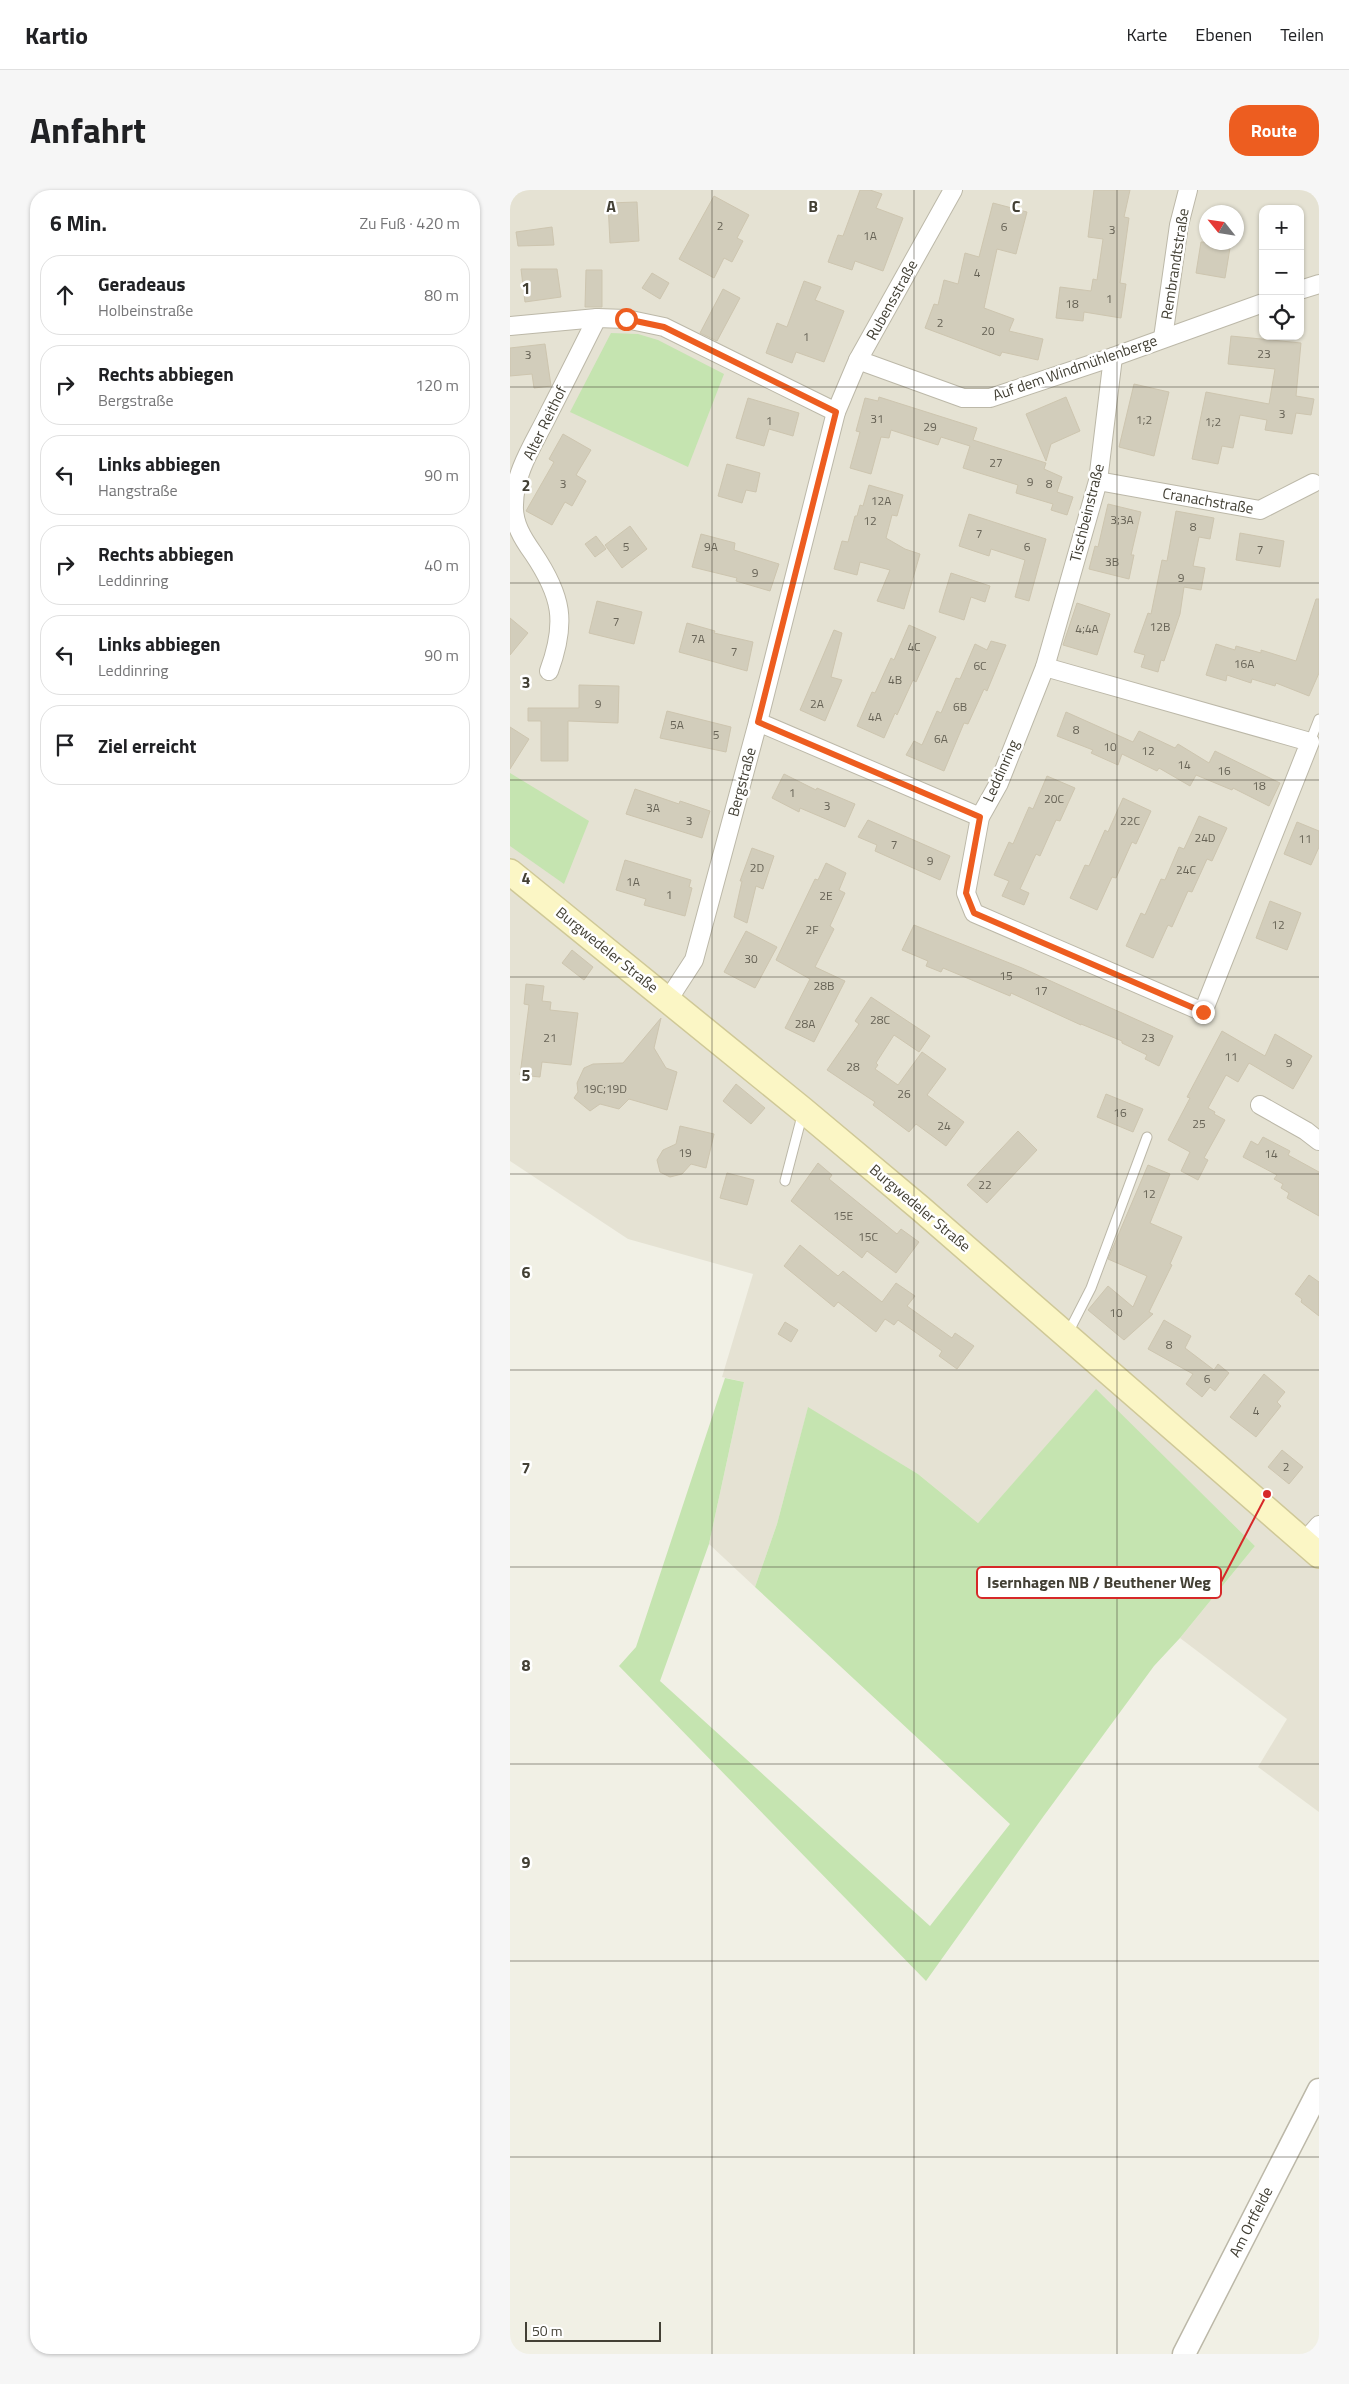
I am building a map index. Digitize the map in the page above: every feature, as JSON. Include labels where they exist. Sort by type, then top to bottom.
[{"type":"main road","name":"Burgwedeler Straße","points":[[510,872],[803,1110],[1067,1335],[1314,1541]]},
{"type":"street","name":"Rubensstraße","points":[[836,412],[858,360],[953,190]]},
{"type":"street","name":"Rembrandtstraße","points":[[1163,338],[1180,225],[1188,190]]},
{"type":"street","points":[[1304,289],[1319,284]]},
{"type":"street","name":"Auf dem Windmühlenberge","points":[[858,360],[963,398],[990,398],[1113,357],[1259,304]]},
{"type":"street","points":[[510,326],[597,318],[626,319],[664,327],[836,412]]},
{"type":"street","name":"Alter Reithof","points":[[549,671],[558,645],[560,616],[554,588],[520,534],[514,506],[517,482],[528,455],[597,318]]},
{"type":"street","name":"Tischbeinstraße","points":[[1045,667],[1098,482],[1113,357]]},
{"type":"street","name":"Bergstraße","points":[[668,1000],[694,960],[758,722],[836,412]]},
{"type":"street","name":"Cranachstraße","points":[[1098,482],[1260,510],[1314,483]]},
{"type":"street","points":[[1045,667],[1310,742]]},
{"type":"street","name":"Leddinring","points":[[1045,667],[999,783],[980,817],[966,893],[974,913],[1203,1012],[1310,742]]},
{"type":"street","points":[[758,722],[980,817]]},
{"type":"street","points":[[1260,1105],[1306,1131],[1319,1141]]},
{"type":"street","name":"Am Ortfelde","points":[[1184,2354],[1319,2090]]},
{"type":"lane","name":"Leddinring","points":[[1310,742],[1319,719]]},
{"type":"lane","points":[[785,1181],[803,1110]]},
{"type":"lane","points":[[1067,1335],[1091,1288],[1147,1137]]},
{"type":"shaded area","points":[[510,190],[1319,190],[1319,1812],[1258,1767],[1287,1719],[1180,1638],[1255,1546],[1096,1390],[978,1523],[918,1474],[808,1408],[777,1524],[755,1587],[709,1544],[744,1382],[722,1377],[753,1274],[628,1239],[510,1161]]},
{"type":"green space","points":[[611,333],[638,334],[658,340],[724,374],[688,467],[570,412]]},
{"type":"green space","points":[[510,773],[589,821],[564,884],[510,846]]},
{"type":"green space","points":[[725,1378],[744,1382],[709,1544],[660,1681],[930,1926],[1010,1824],[755,1587],[777,1524],[808,1407],[918,1474],[978,1523],[1096,1389],[1255,1546],[1180,1638],[1154,1666],[926,1981],[619,1666],[636,1647]]},
{"type":"building","points":[[860,190],[870,190],[882,194],[876,208],[903,218],[883,271],[855,261],[852,270],[828,262],[838,235],[843,236]]},
{"type":"building","points":[[1094,190],[1130,190],[1124,217],[1129,218],[1120,283],[1126,284],[1121,318],[1084,312],[1083,321],[1056,318],[1060,287],[1091,291],[1093,279],[1097,280],[1103,239],[1088,237]]},
{"type":"building","points":[[714,196],[749,215],[737,238],[743,241],[732,262],[724,258],[714,278],[679,259]]},
{"type":"building","points":[[637,202],[639,241],[610,243],[608,203]]},
{"type":"building","points":[[993,203],[1027,212],[1016,254],[997,249],[984,308],[1014,319],[1009,331],[1043,339],[1038,360],[1002,352],[1000,356],[925,328],[934,304],[938,305],[944,280],[958,284],[965,253],[979,257]]},
{"type":"building","points":[[552,227],[554,245],[518,246],[516,232]]},
{"type":"building","points":[[1200,250],[1230,250],[1225,278],[1196,273]]},
{"type":"building","points":[[521,269],[557,269],[561,297],[525,302]]},
{"type":"building","points":[[586,270],[602,270],[602,307],[585,307]]},
{"type":"building","points":[[652,273],[669,283],[660,299],[642,288]]},
{"type":"building","points":[[804,281],[821,287],[815,300],[844,311],[824,362],[796,352],[792,363],[766,353],[777,323],[787,327]]},
{"type":"building","points":[[723,289],[740,298],[717,341],[700,333]]},
{"type":"building","points":[[1231,336],[1301,343],[1296,396],[1314,399],[1311,415],[1296,413],[1292,434],[1265,430],[1267,420],[1240,415],[1233,448],[1222,446],[1218,464],[1192,459],[1206,392],[1269,404],[1275,369],[1228,364]]},
{"type":"building","points":[[545,344],[551,386],[534,388],[532,374],[510,376],[510,348]]},
{"type":"building","points":[[1134,384],[1169,392],[1154,456],[1119,447]]},
{"type":"building","points":[[879,397],[977,428],[973,440],[1046,463],[1044,469],[1062,477],[1057,492],[1073,497],[1067,515],[1051,510],[1053,504],[1016,493],[1018,485],[963,468],[970,446],[941,437],[938,445],[891,430],[889,438],[881,437],[871,474],[850,468],[860,432],[856,431],[865,398],[878,401]]},
{"type":"building","points":[[1066,397],[1080,431],[1051,444],[1046,461],[1026,414]]},
{"type":"building","points":[[748,398],[799,413],[793,436],[769,429],[764,446],[736,438]]},
{"type":"building","points":[[563,434],[591,450],[576,475],[586,481],[572,506],[565,502],[552,525],[526,511],[554,462],[549,459]]},
{"type":"building","points":[[727,464],[760,473],[756,492],[746,490],[742,503],[718,496]]},
{"type":"building","points":[[869,485],[903,495],[897,516],[892,515],[886,538],[905,549],[920,554],[904,609],[877,601],[890,570],[860,562],[857,575],[834,569],[842,541],[848,542],[855,516],[857,516],[860,505],[863,506]]},
{"type":"building","points":[[1108,504],[1141,512],[1131,555],[1134,555],[1129,579],[1089,569],[1095,546],[1098,547]]},
{"type":"building","points":[[1176,511],[1214,518],[1210,539],[1199,537],[1193,566],[1205,568],[1201,590],[1184,587],[1180,614],[1164,661],[1161,660],[1158,672],[1141,667],[1145,655],[1134,652],[1148,613],[1151,614],[1162,560],[1167,561]]},
{"type":"building","points":[[969,514],[1046,539],[1029,601],[1015,597],[1025,560],[991,549],[989,556],[959,546]]},
{"type":"building","points":[[630,526],[647,549],[622,568],[605,545]]},
{"type":"building","points":[[1240,533],[1284,541],[1280,567],[1236,560]]},
{"type":"building","points":[[701,534],[735,543],[734,550],[779,564],[770,591],[736,581],[737,578],[692,567]]},
{"type":"building","points":[[596,536],[606,549],[595,557],[585,544]]},
{"type":"building","points":[[951,573],[990,586],[985,602],[971,597],[964,620],[939,612]]},
{"type":"building","points":[[1316,599],[1319,599],[1319,673],[1309,696],[1276,683],[1275,686],[1252,679],[1251,683],[1227,675],[1226,681],[1206,675],[1216,644],[1235,650],[1236,646],[1261,653],[1261,650],[1296,661]]},
{"type":"building","points":[[597,601],[642,612],[634,644],[589,633]]},
{"type":"building","points":[[1077,603],[1110,614],[1097,655],[1063,645]]},
{"type":"building","points":[[510,618],[528,633],[510,655]]},
{"type":"building","points":[[687,623],[715,631],[714,633],[753,642],[747,671],[679,652]]},
{"type":"building","points":[[909,625],[936,637],[916,682],[913,680],[884,738],[857,726],[872,692],[875,693],[891,658],[894,660]]},
{"type":"building","points":[[834,630],[842,633],[831,677],[842,680],[825,721],[800,710]]},
{"type":"building","points":[[991,641],[1006,645],[987,691],[984,689],[968,724],[964,723],[944,771],[906,755],[914,741],[922,745],[937,711],[941,713],[956,678],[960,679],[975,644],[987,650]]},
{"type":"building","points":[[579,685],[619,686],[618,723],[568,721],[568,761],[541,761],[541,721],[528,721],[528,708],[579,708]]},
{"type":"building","points":[[667,711],[731,727],[726,752],[660,738]]},
{"type":"building","points":[[1066,712],[1133,742],[1139,731],[1175,748],[1178,744],[1209,763],[1215,751],[1280,783],[1269,806],[1233,788],[1232,790],[1196,775],[1190,786],[1159,768],[1157,771],[1122,754],[1118,765],[1091,753],[1093,750],[1057,736]]},
{"type":"building","points":[[510,727],[529,739],[510,769]]},
{"type":"building","points":[[784,774],[816,790],[817,788],[855,804],[845,827],[800,808],[799,812],[772,798]]},
{"type":"building","points":[[1047,776],[1075,788],[1060,821],[1056,820],[1040,856],[1036,854],[1020,889],[1029,893],[1024,905],[1002,896],[1009,881],[994,875],[1009,842],[1013,844],[1029,807],[1033,809]]},
{"type":"building","points":[[635,789],[679,804],[680,801],[710,811],[702,838],[626,814]]},
{"type":"building","points":[[1123,798],[1151,811],[1136,844],[1132,842],[1116,878],[1112,877],[1097,910],[1070,898],[1085,865],[1089,866],[1105,830],[1108,832]]},
{"type":"building","points":[[1199,816],[1227,828],[1212,861],[1207,859],[1192,892],[1188,891],[1172,927],[1168,925],[1153,958],[1126,946],[1141,913],[1145,915],[1161,879],[1165,880],[1179,847],[1184,849]]},
{"type":"building","points":[[868,820],[950,856],[940,880],[875,851],[877,845],[858,837]]},
{"type":"building","points":[[1297,822],[1319,831],[1319,847],[1311,865],[1284,854]]},
{"type":"building","points":[[752,848],[774,856],[763,889],[756,886],[747,923],[734,917],[742,881],[740,881]]},
{"type":"building","points":[[625,860],[691,880],[689,887],[692,888],[685,916],[644,905],[646,899],[616,890]]},
{"type":"building","points":[[826,863],[846,873],[839,890],[845,893],[830,926],[834,929],[815,967],[845,981],[814,1042],[785,1028],[810,979],[776,960],[815,879],[818,880]]},
{"type":"building","points":[[1270,901],[1301,913],[1287,950],[1256,938]]},
{"type":"building","points":[[914,925],[1022,968],[1173,1036],[1159,1066],[1145,1059],[1147,1055],[1122,1043],[1122,1041],[1081,1025],[1011,993],[1010,996],[943,968],[941,972],[926,966],[928,961],[902,950]]},
{"type":"building","points":[[746,931],[777,947],[755,988],[724,972]]},
{"type":"building","points":[[572,950],[593,967],[584,980],[562,963]]},
{"type":"building","points":[[526,984],[544,986],[542,1001],[551,1002],[550,1010],[578,1013],[571,1065],[542,1062],[540,1077],[520,1075],[529,1005],[524,1004]]},
{"type":"building","points":[[871,997],[930,1036],[919,1052],[894,1035],[876,1063],[878,1065],[875,1069],[898,1085],[922,1052],[946,1069],[927,1095],[964,1122],[946,1146],[916,1124],[909,1132],[873,1105],[875,1102],[827,1070],[859,1024],[855,1021]]},
{"type":"building","points":[[661,1018],[654,1048],[666,1068],[677,1072],[667,1110],[629,1099],[619,1109],[600,1104],[590,1111],[574,1098],[578,1092],[577,1083],[584,1068],[593,1064],[623,1063]]},
{"type":"building","points":[[1222,1031],[1265,1056],[1275,1034],[1312,1056],[1293,1089],[1249,1063],[1238,1082],[1226,1075],[1208,1108],[1225,1120],[1204,1158],[1208,1160],[1198,1180],[1181,1171],[1190,1152],[1168,1140],[1190,1098],[1187,1097]]},
{"type":"building","points":[[736,1084],[765,1108],[751,1124],[723,1101]]},
{"type":"building","points":[[1106,1094],[1143,1109],[1133,1132],[1097,1117]]},
{"type":"building","points":[[680,1126],[714,1134],[706,1168],[691,1164],[682,1174],[670,1177],[660,1172],[657,1160],[663,1150],[676,1144]]},
{"type":"building","points":[[1018,1131],[1037,1150],[987,1203],[967,1185]]},
{"type":"building","points":[[1263,1137],[1290,1151],[1288,1155],[1319,1172],[1319,1216],[1287,1198],[1289,1193],[1281,1188],[1283,1184],[1274,1179],[1277,1175],[1243,1157],[1251,1141],[1258,1145]]},
{"type":"building","points":[[818,1163],[832,1175],[829,1179],[897,1234],[901,1229],[919,1242],[896,1273],[867,1251],[862,1258],[791,1201]]},
{"type":"building","points":[[1148,1165],[1170,1174],[1150,1223],[1182,1237],[1170,1264],[1172,1265],[1149,1312],[1153,1314],[1124,1340],[1088,1310],[1108,1286],[1133,1307],[1147,1276],[1108,1259]]},
{"type":"building","points":[[727,1173],[754,1180],[747,1205],[720,1198]]},
{"type":"building","points":[[800,1245],[838,1276],[843,1271],[882,1302],[896,1283],[915,1296],[907,1306],[952,1338],[955,1333],[974,1346],[957,1369],[939,1356],[942,1351],[898,1320],[894,1325],[885,1319],[876,1332],[838,1302],[834,1307],[784,1266]]},
{"type":"building","points":[[1309,1275],[1319,1282],[1319,1316],[1301,1302],[1302,1299],[1295,1294]]},
{"type":"building","points":[[1164,1320],[1191,1336],[1185,1348],[1214,1370],[1218,1364],[1229,1373],[1215,1391],[1210,1387],[1202,1397],[1186,1384],[1193,1374],[1148,1349]]},
{"type":"building","points":[[785,1322],[798,1330],[791,1342],[778,1334]]},
{"type":"building","points":[[1264,1374],[1285,1392],[1277,1402],[1281,1406],[1256,1437],[1230,1417]]},
{"type":"building","points":[[1282,1450],[1303,1467],[1289,1484],[1268,1467]]},
{"type":"place","name":"Isernhagen NB / Beuthener Weg","points":[[1267,1494]]},
{"type":"route","points":[[626,319],[664,327],[836,412],[758,722],[980,817],[966,893],[974,913],[1203,1012]]}]
